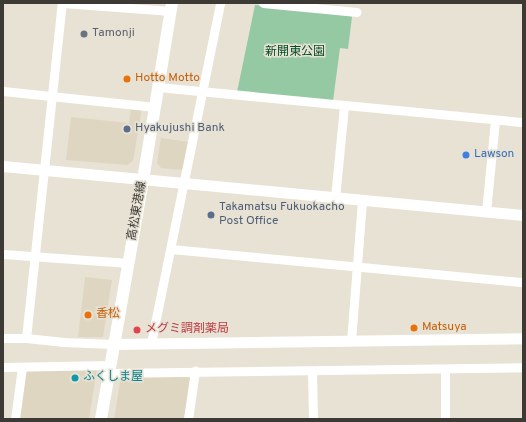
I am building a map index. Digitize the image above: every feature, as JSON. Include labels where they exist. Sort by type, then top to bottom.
[{"type":"main road","name":"高松東港線","points":[[101,419],[129,263],[171,7]]},
{"type":"street","points":[[26,338],[63,3],[171,7]]},
{"type":"street","points":[[151,343],[185,183],[220,3]]},
{"type":"street","points":[[263,3],[357,12]]},
{"type":"street","points":[[158,87],[523,122]]},
{"type":"street","points":[[3,91],[155,107]]},
{"type":"street","points":[[335,198],[344,106]]},
{"type":"street","points":[[486,212],[495,120]]},
{"type":"street","points":[[3,166],[523,215]]},
{"type":"street","points":[[351,341],[362,201]]},
{"type":"street","points":[[171,249],[523,282]]},
{"type":"street","points":[[3,254],[129,263]]},
{"type":"street","points":[[3,338],[26,338],[62,342],[114,344],[523,338]]},
{"type":"street","points":[[3,367],[195,371],[312,371],[523,367]]},
{"type":"street","points":[[15,419],[22,367]]},
{"type":"street","points":[[445,368],[445,419]]},
{"type":"street","points":[[188,419],[195,371]]},
{"type":"street","points":[[312,371],[313,419]]},
{"type":"shaded area","points":[[131,107],[142,108],[133,161],[127,165],[66,160],[71,117],[129,123]]},
{"type":"shaded area","points":[[161,138],[189,142],[183,170],[161,168],[157,163]]},
{"type":"shaded area","points":[[85,277],[112,280],[103,337],[78,337]]},
{"type":"shaded area","points":[[97,369],[89,419],[18,419],[26,371]]},
{"type":"shaded area","points":[[187,375],[191,380],[184,419],[114,419],[121,376]]},
{"type":"green space","name":"新開東公園","points":[[255,5],[350,14],[352,17],[348,49],[340,48],[333,101],[237,92]]},
{"type":"place","name":"Tamonji","points":[[84,34]]},
{"type":"place","name":"Hotto Motto","points":[[127,79]]},
{"type":"place","name":"Hyakujushi Bank","points":[[127,129]]},
{"type":"place","name":"Lawson","points":[[466,155]]},
{"type":"place","name":"Takamatsu Fukuokacho Post Office","points":[[211,215]]},
{"type":"place","name":"香松","points":[[88,315]]},
{"type":"place","name":"Matsuya","points":[[414,328]]},
{"type":"place","name":"メグミ調剤薬局","points":[[137,330]]},
{"type":"place","name":"ふくしま屋","points":[[75,378]]}]
